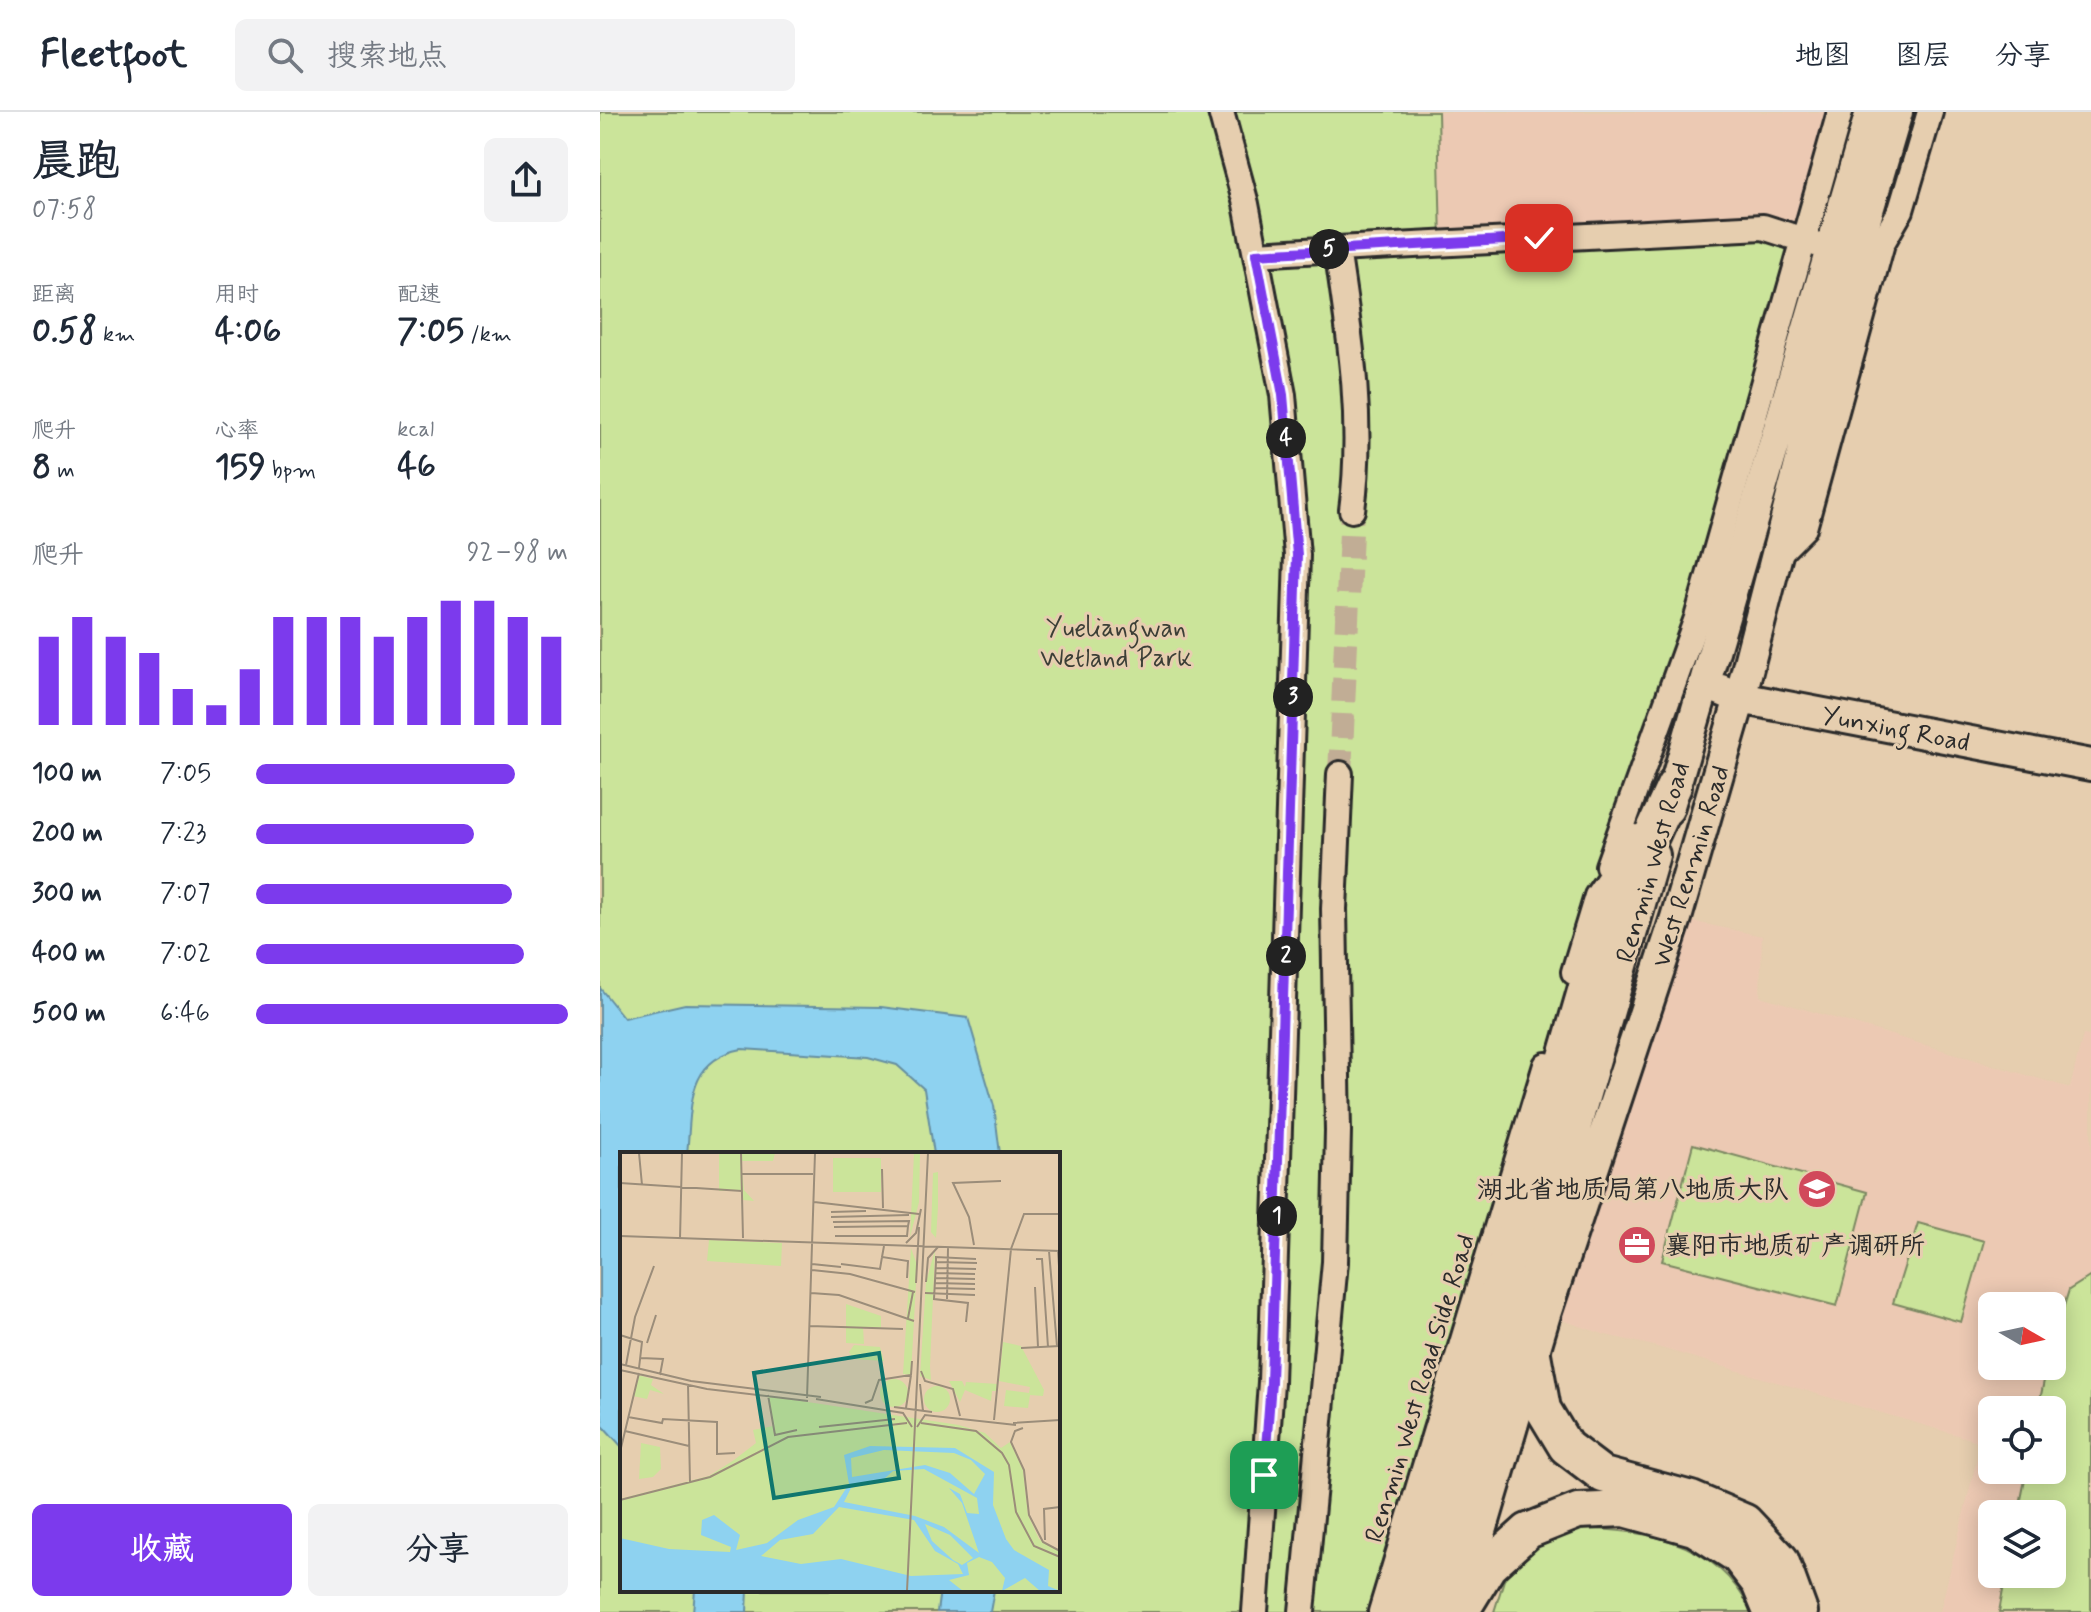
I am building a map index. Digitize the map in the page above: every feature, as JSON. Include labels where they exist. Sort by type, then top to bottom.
[{"type":"highway","points":[[1405,1612],[1594,960],[1674,786]]},
{"type":"highway","points":[[1533,1354],[1543,1409],[1566,1447],[1603,1475],[1691,1499],[1745,1522],[1781,1560],[1800,1612]]},
{"type":"highway","points":[[1459,1612],[1489,1566],[1528,1531],[1578,1511],[1625,1509],[1694,1528],[1738,1556],[1759,1583],[1771,1612]]},
{"type":"main road","name":"Renmin West Road","points":[[1435,1612],[1871,112]]},
{"type":"main road","name":"West Renmin Road","points":[[1459,1612],[1533,1354],[1676,918],[1740,698],[1848,278],[1897,112]]},
{"type":"main road","name":"Yunxing Road","points":[[1704,684],[1740,698],[2091,765]]},
{"type":"street","points":[[1221,112],[1246,204],[1283,395],[1297,555],[1271,1382],[1255,1612]]},
{"type":"street","points":[[1597,896],[1697,618],[1840,112]]},
{"type":"street","points":[[1776,556],[1804,528],[1882,243],[1901,210],[1930,112]]},
{"type":"street","points":[[1256,254],[1763,227],[1831,248]]},
{"type":"street","points":[[1337,249],[1351,342],[1358,421],[1357,474],[1352,510]]},
{"type":"street","points":[[1302,1612],[1335,1262],[1338,1131],[1334,909],[1340,774]]},
{"type":"street","name":"Renmin West Road Side Road","points":[[1381,1612],[1597,896],[1674,786]]},
{"type":"shaded area","points":[[1438,112],[1841,112],[1802,239],[1441,243]]},
{"type":"shaded area","name":"湖北省地质局第八地质大队","points":[[1676,918],[1762,936],[1760,996],[2070,1088],[2083,1035],[2091,1036],[2091,1612],[1940,1612],[1978,1454],[1978,1484],[2066,1484],[2066,1396],[1978,1396],[1978,1441],[1654,1346],[1606,1335],[1545,1314]]},
{"type":"green space","name":"Yueliangwan Wetland Park","points":[[600,112],[1438,112],[1441,243],[1763,227],[1802,239],[1381,1612],[600,1612]]},
{"type":"green space","points":[[1693,1144],[1867,1192],[1837,1306],[1662,1261]]},
{"type":"green space","points":[[1918,1223],[1984,1241],[1961,1322],[1893,1303]]},
{"type":"green space","points":[[2091,1276],[2091,1612],[1999,1612],[2003,1588],[2066,1588],[2066,1500],[2021,1500],[2024,1484],[2066,1484],[2066,1396],[2041,1396],[2044,1380],[2066,1380],[2066,1300],[2069,1290]]},
{"type":"green space","points":[[1562,1528],[1646,1535],[1695,1552],[1717,1567],[1736,1586],[1752,1612],[1494,1612],[1510,1561]]},
{"type":"water","points":[[600,988],[624,1018],[685,1004],[881,1007],[968,1018],[994,1106],[1000,1152],[934,1152],[924,1089],[897,1065],[868,1057],[742,1049],[723,1055],[701,1075],[692,1103],[687,1152],[620,1152],[620,1445],[603,1426],[600,1402]]},
{"type":"water","points":[[695,1592],[748,1592],[747,1612],[693,1612]]},
{"type":"water","points":[[940,1592],[994,1592],[990,1612],[937,1612]]},
{"type":"tunnel","points":[[1340,774],[1352,510]]},
{"type":"place","name":"湖北省地质局第八地质大队","points":[[1817,1189]]},
{"type":"place","name":"襄阳市地质矿产调研所","points":[[1637,1245]]},
{"type":"route","points":[[1264,1475],[1271,1382],[1297,555],[1283,395],[1256,254],[1539,238]]}]
